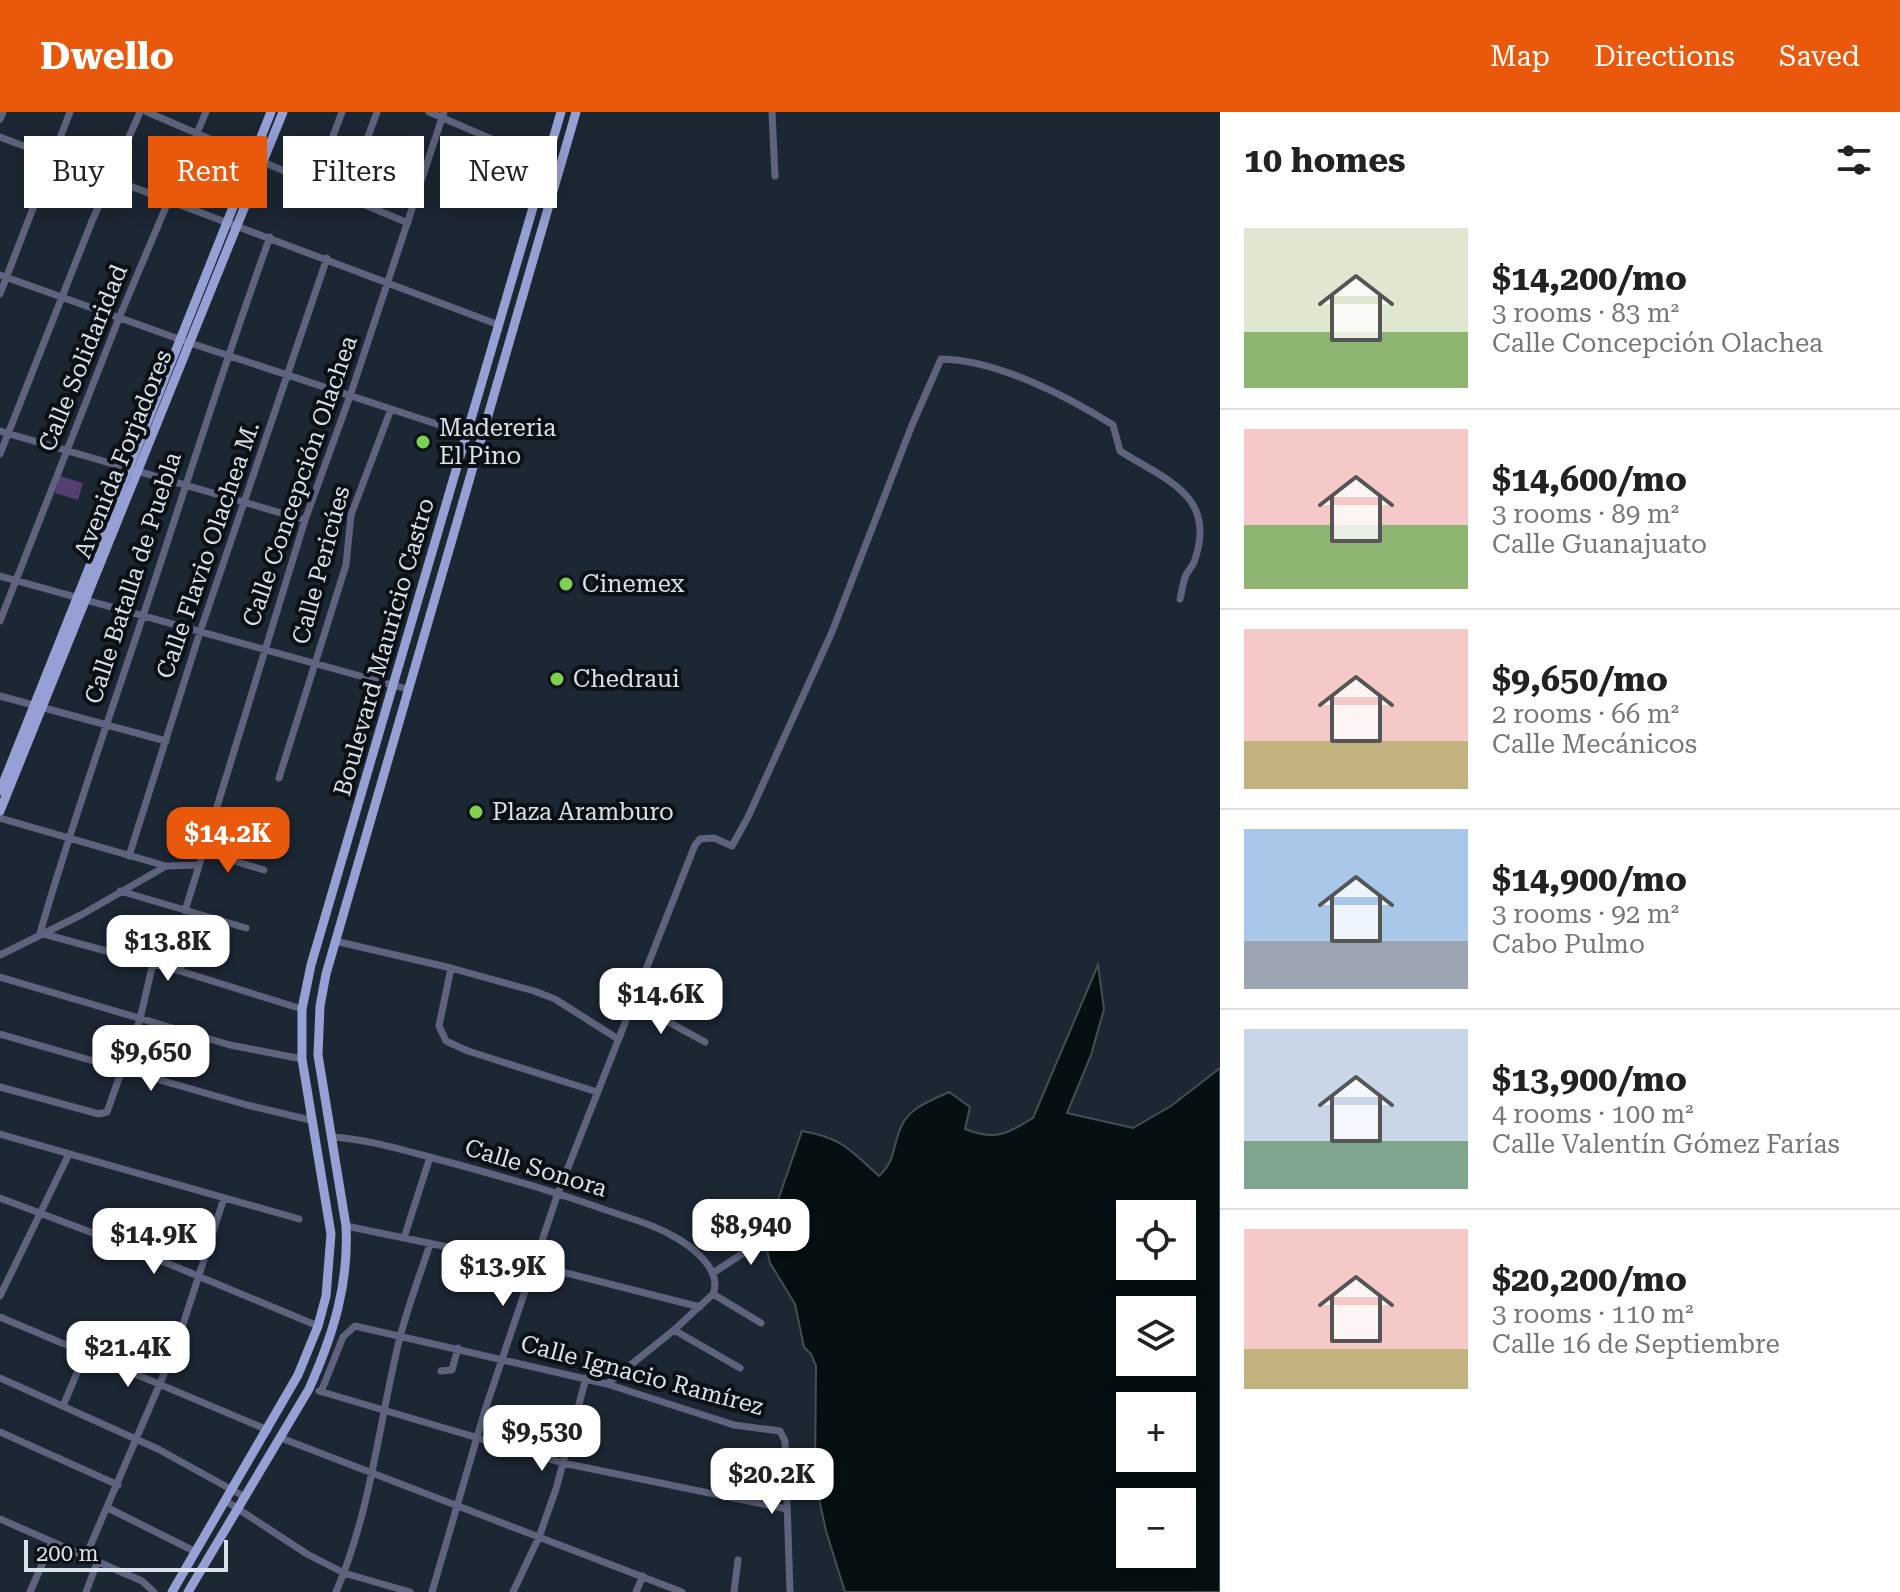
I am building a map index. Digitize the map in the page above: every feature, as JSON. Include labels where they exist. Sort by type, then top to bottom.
[{"type":"main road","name":"Avenida Forjadores","points":[[261,136],[271,112]]},
{"type":"main road","name":"Avenida Forjadores","points":[[267,152],[283,112]]},
{"type":"main road","name":"Boulevard Mauricio Castro","points":[[554,136],[561,112]]},
{"type":"main road","name":"Boulevard Mauricio Castro","points":[[188,1592],[309,1389],[341,1303],[347,1252],[346,1226],[323,1095],[318,1032],[320,1006],[335,941],[407,689],[576,112]]},
{"type":"main road","name":"Avenida Forjadores","points":[[0,791],[82,600],[178,339],[232,208]]},
{"type":"main road","name":"Avenida Forjadores","points":[[132,471],[190,343],[244,208]]},
{"type":"main road","name":"Boulevard Mauricio Castro","points":[[172,1592],[268,1430],[306,1358],[326,1296],[331,1234],[302,1059],[302,1009],[311,965],[533,208]]},
{"type":"main road","name":"Avenida Forjadores","points":[[0,811],[38,707]]},
{"type":"main road","points":[[336,881],[336,898],[344,913]]},
{"type":"street","points":[[0,119],[3,112]]},
{"type":"street","points":[[61,136],[70,112]]},
{"type":"street","points":[[129,136],[140,112]]},
{"type":"street","points":[[147,112],[203,136]]},
{"type":"street","name":"Calle Solidaridad","points":[[198,134],[206,112]]},
{"type":"street","points":[[333,136],[342,112]]},
{"type":"street","points":[[368,136],[377,112]]},
{"type":"street","points":[[429,112],[443,115],[488,136]]},
{"type":"street","points":[[772,112],[775,176]]},
{"type":"street","name":"Calle Concepción Olachea","points":[[185,911],[305,520],[350,396],[443,115]]},
{"type":"street","points":[[0,137],[24,146]]},
{"type":"street","points":[[0,294],[3,276],[32,208]]},
{"type":"street","points":[[0,454],[4,433],[98,208]]},
{"type":"street","name":"Calle Solidaridad","points":[[0,621],[119,318],[166,208]]},
{"type":"street","points":[[189,208],[499,325]]},
{"type":"street","points":[[372,208],[408,223]]},
{"type":"street","name":"Calle Batalla de Puebla","points":[[40,933],[67,838],[227,355],[270,237]]},
{"type":"street","name":"Calle Flavio Olachea M.","points":[[129,856],[200,632],[327,258]]},
{"type":"street","points":[[3,276],[178,339],[467,434]]},
{"type":"street","points":[[432,1592],[501,1359],[558,1193],[695,845],[700,839],[709,837],[732,846],[748,817],[832,632],[912,425],[941,359],[992,369],[1037,384],[1085,407],[1113,425],[1120,451],[1185,492],[1197,508],[1201,530],[1195,560],[1185,577],[1180,599]]},
{"type":"street","name":"Calle Pericúes","points":[[279,778],[346,565],[351,515],[391,409]]},
{"type":"street","points":[[4,433],[305,520]]},
{"type":"street","points":[[0,576],[407,689]]},
{"type":"street","points":[[0,696],[166,741]]},
{"type":"street","points":[[0,818],[166,866],[198,865]]},
{"type":"street","points":[[202,851],[264,870]]},
{"type":"street","points":[[0,955],[166,866]]},
{"type":"street","points":[[120,891],[246,928]]},
{"type":"street","points":[[180,971],[196,914]]},
{"type":"street","points":[[40,933],[153,963],[302,1009]]},
{"type":"street","points":[[335,941],[451,968],[546,995],[618,1039]]},
{"type":"street","points":[[0,1087],[105,1114],[140,1019],[153,963]]},
{"type":"street","points":[[451,968],[439,1026],[443,1037],[452,1045],[597,1092]]},
{"type":"street","points":[[0,977],[230,1045],[302,1059]]},
{"type":"street","points":[[632,1002],[705,1042]]},
{"type":"street","points":[[0,1034],[310,1120]]},
{"type":"street","points":[[0,1134],[299,1219]]},
{"type":"street","name":"Calle Sonora","points":[[331,1137],[357,1139],[430,1157],[558,1193],[670,1234],[693,1251],[713,1273]]},
{"type":"street","points":[[0,1296],[69,1154]]},
{"type":"street","points":[[404,1238],[430,1157]]},
{"type":"street","points":[[0,1198],[114,1241],[318,1326]]},
{"type":"street","points":[[85,1558],[160,1386],[199,1279],[224,1198]]},
{"type":"street","points":[[346,1226],[535,1265],[700,1307]]},
{"type":"street","points":[[607,1384],[700,1307],[713,1294],[716,1286],[713,1273],[751,1248],[762,1235]]},
{"type":"street","points":[[336,1592],[372,1474],[400,1337],[430,1244]]},
{"type":"street","points":[[713,1294],[761,1323]]},
{"type":"street","points":[[0,1317],[268,1430]]},
{"type":"street","name":"Calle Ignacio Ramírez","points":[[321,1392],[343,1337],[351,1327],[586,1378],[720,1422],[782,1433],[785,1441],[787,1509]]},
{"type":"street","points":[[674,1330],[740,1368]]},
{"type":"street","points":[[441,1371],[452,1370],[458,1348]]},
{"type":"street","points":[[63,1406],[85,1354]]},
{"type":"street","points":[[0,1378],[137,1439],[245,1497]]},
{"type":"street","points":[[513,1592],[539,1537],[586,1378]]},
{"type":"street","points":[[309,1389],[563,1463],[787,1509],[790,1592]]},
{"type":"street","points":[[0,1432],[118,1485]]},
{"type":"street","points":[[281,1438],[682,1592]]},
{"type":"street","points":[[226,1501],[272,1533],[344,1573],[410,1592]]},
{"type":"street","points":[[108,1508],[196,1552]]},
{"type":"street","points":[[1,1523],[142,1581],[154,1592]]},
{"type":"street","points":[[32,1591],[52,1542]]},
{"type":"street","points":[[734,1592],[738,1560]]},
{"type":"street","points":[[86,1592],[97,1563]]},
{"type":"street","points":[[636,1592],[643,1576]]},
{"type":"shaded area","points":[[60,476],[83,483],[78,500],[55,493]]},
{"type":"shaded area","points":[[1098,965],[1104,1009],[1091,1055],[1067,1113],[1133,1128],[1171,1106],[1220,1068],[1220,1592],[845,1592],[826,1531],[815,1480],[816,1366],[804,1347],[795,1304],[770,1263],[767,1250],[777,1203],[802,1131],[837,1141],[879,1176],[889,1164],[899,1132],[911,1113],[949,1092],[970,1107],[965,1129],[993,1135],[1016,1128],[1033,1118]]},
{"type":"place","name":"Madereria El Pino","points":[[423,442]]},
{"type":"place","name":"Cinemex","points":[[566,584]]},
{"type":"place","name":"Chedraui","points":[[557,679]]},
{"type":"place","name":"Plaza Aramburo","points":[[476,812]]}]
